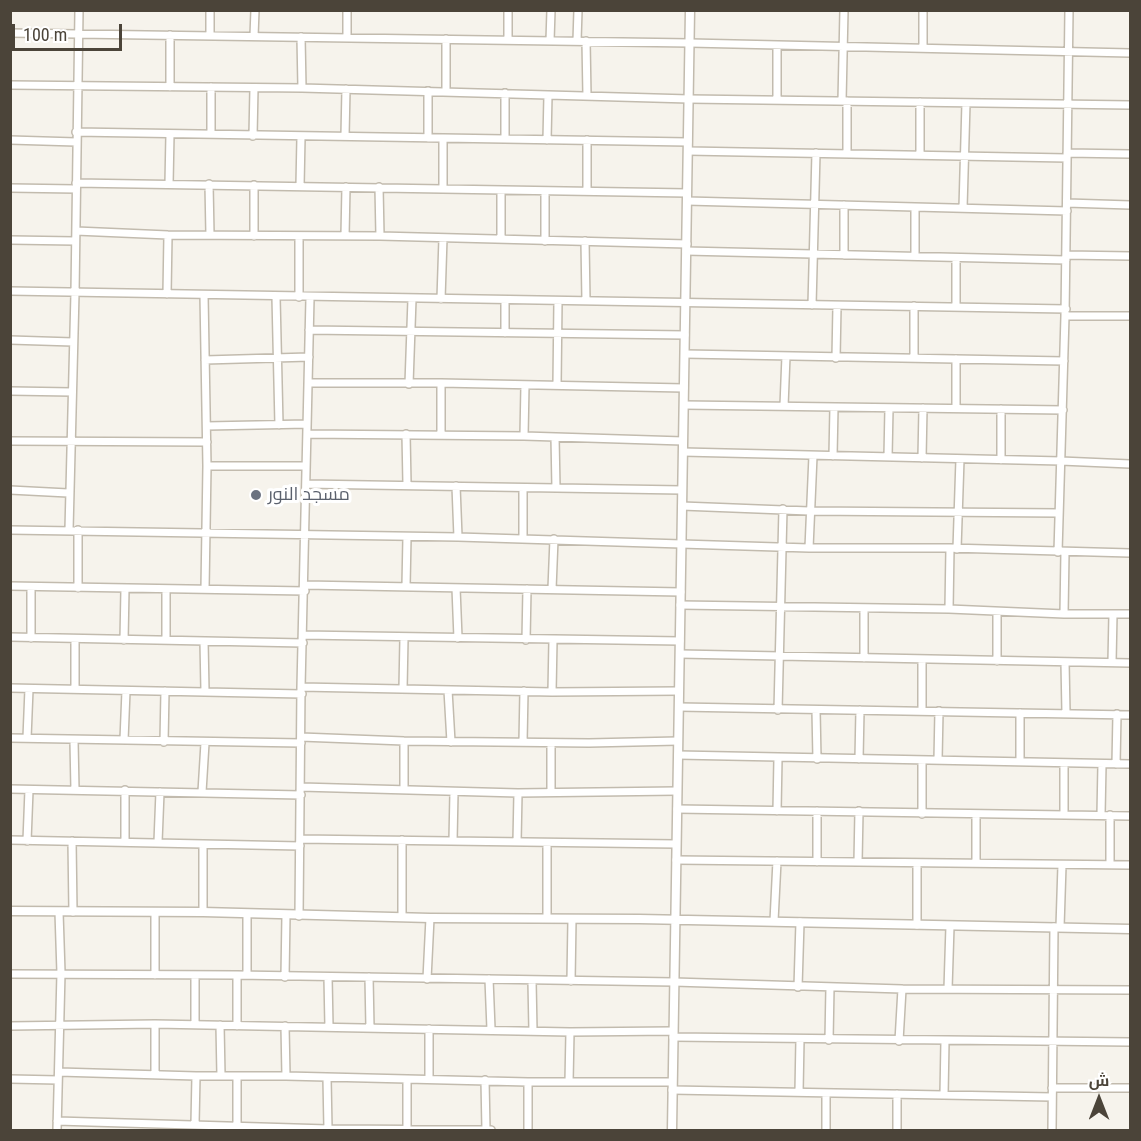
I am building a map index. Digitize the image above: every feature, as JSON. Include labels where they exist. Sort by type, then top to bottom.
[{"type":"street","points":[[69,530],[79,10]]},
{"type":"street","points":[[210,10],[210,36]]},
{"type":"street","points":[[254,36],[255,10]]},
{"type":"street","points":[[347,10],[347,38]]},
{"type":"street","points":[[508,10],[508,40]]},
{"type":"street","points":[[550,41],[551,10]]},
{"type":"street","points":[[577,41],[578,10]]},
{"type":"street","points":[[672,1131],[690,10]]},
{"type":"street","points":[[844,10],[847,154]]},
{"type":"street","points":[[923,10],[923,48]]},
{"type":"street","points":[[1064,614],[1059,513],[1066,312],[1069,10]]},
{"type":"street","points":[[10,33],[586,41],[1131,53]]},
{"type":"street","points":[[170,35],[170,87]]},
{"type":"street","points":[[301,37],[302,88]]},
{"type":"street","points":[[446,39],[446,91]]},
{"type":"street","points":[[586,41],[587,96]]},
{"type":"street","points":[[777,45],[777,100]]},
{"type":"street","points":[[10,85],[302,88],[689,99],[1131,105]]},
{"type":"street","points":[[211,87],[211,134]]},
{"type":"street","points":[[253,136],[254,88]]},
{"type":"street","points":[[345,136],[346,89]]},
{"type":"street","points":[[428,91],[428,138]]},
{"type":"street","points":[[505,93],[505,139]]},
{"type":"street","points":[[547,140],[548,95]]},
{"type":"street","points":[[920,102],[920,155]]},
{"type":"street","points":[[963,208],[966,103]]},
{"type":"street","points":[[76,132],[587,140],[847,154],[964,156],[1131,154]]},
{"type":"street","points":[[169,184],[170,134]]},
{"type":"street","points":[[300,186],[301,137]]},
{"type":"street","points":[[443,138],[443,189]]},
{"type":"street","points":[[10,140],[76,142]]},
{"type":"street","points":[[587,140],[587,191]]},
{"type":"street","points":[[812,305],[816,153]]},
{"type":"street","points":[[209,184],[210,235]]},
{"type":"street","points":[[10,188],[209,184],[587,191],[816,204],[915,207],[1131,205]]},
{"type":"street","points":[[254,185],[254,236]]},
{"type":"street","points":[[345,236],[346,187]]},
{"type":"street","points":[[379,187],[380,236]]},
{"type":"street","points":[[501,189],[501,239]]},
{"type":"street","points":[[544,191],[545,241]]},
{"type":"street","points":[[844,205],[844,255]]},
{"type":"street","points":[[915,207],[915,256]]},
{"type":"street","points":[[76,231],[168,235],[380,236],[585,241],[814,254],[956,258],[1131,256]]},
{"type":"street","points":[[167,294],[168,235]]},
{"type":"street","points":[[299,237],[299,297]]},
{"type":"street","points":[[441,299],[443,238]]},
{"type":"street","points":[[10,240],[75,241]]},
{"type":"street","points":[[585,241],[586,301]]},
{"type":"street","points":[[956,258],[956,307]]},
{"type":"street","points":[[10,291],[310,298],[914,306],[1131,316]]},
{"type":"street","points":[[204,295],[207,426],[205,589]]},
{"type":"street","points":[[276,297],[279,425]]},
{"type":"street","points":[[299,916],[301,691],[310,298]]},
{"type":"street","points":[[409,384],[412,299]]},
{"type":"street","points":[[505,300],[505,333]]},
{"type":"street","points":[[557,385],[558,301]]},
{"type":"street","points":[[837,306],[837,358]]},
{"type":"street","points":[[914,306],[914,358]]},
{"type":"street","points":[[309,330],[685,335]]},
{"type":"street","points":[[10,340],[73,342]]},
{"type":"street","points":[[685,354],[1064,361]]},
{"type":"street","points":[[784,406],[786,356]]},
{"type":"street","points":[[206,360],[309,357]]},
{"type":"street","points":[[956,359],[956,408]]},
{"type":"street","points":[[308,383],[684,388]]},
{"type":"street","points":[[441,383],[441,435]]},
{"type":"street","points":[[524,436],[525,385]]},
{"type":"street","points":[[10,391],[72,392]]},
{"type":"street","points":[[684,405],[1063,410]]},
{"type":"street","points":[[833,456],[834,407]]},
{"type":"street","points":[[888,457],[889,408]]},
{"type":"street","points":[[922,458],[923,408]]},
{"type":"street","points":[[1001,409],[1001,460]]},
{"type":"street","points":[[207,426],[307,424]]},
{"type":"street","points":[[307,434],[524,436],[683,441]]},
{"type":"street","points":[[406,434],[407,484]]},
{"type":"street","points":[[555,437],[556,488]]},
{"type":"street","points":[[10,441],[207,442]]},
{"type":"street","points":[[683,453],[1131,464]]},
{"type":"street","points":[[809,548],[813,456]]},
{"type":"street","points":[[949,609],[960,459]]},
{"type":"street","points":[[207,466],[306,466]]},
{"type":"street","points":[[306,484],[682,490]]},
{"type":"street","points":[[456,486],[458,537]]},
{"type":"street","points":[[523,488],[523,539]]},
{"type":"street","points":[[10,490],[68,493]]},
{"type":"street","points":[[682,506],[809,511],[1059,513]]},
{"type":"street","points":[[778,710],[783,509]]},
{"type":"street","points":[[10,530],[458,537],[809,548],[1131,553]]},
{"type":"street","points":[[78,530],[78,588]]},
{"type":"street","points":[[406,586],[407,537]]},
{"type":"street","points":[[552,589],[554,539]]},
{"type":"street","points":[[10,586],[205,589],[406,586],[681,592]]},
{"type":"street","points":[[31,587],[31,638]]},
{"type":"street","points":[[456,588],[458,638]]},
{"type":"street","points":[[124,639],[125,589]]},
{"type":"street","points":[[166,589],[166,640]]},
{"type":"street","points":[[526,640],[527,589]]},
{"type":"street","points":[[680,604],[1131,614]]},
{"type":"street","points":[[864,608],[864,658]]},
{"type":"street","points":[[997,612],[997,661]]},
{"type":"street","points":[[1112,662],[1113,614]]},
{"type":"street","points":[[10,637],[204,641],[404,638],[680,641]]},
{"type":"street","points":[[403,689],[404,638]]},
{"type":"street","points":[[75,640],[75,689]]},
{"type":"street","points":[[552,692],[553,640]]},
{"type":"street","points":[[204,641],[205,690]]},
{"type":"street","points":[[680,654],[1131,663]]},
{"type":"street","points":[[922,659],[922,711]]},
{"type":"street","points":[[1065,662],[1066,713]]},
{"type":"street","points":[[10,688],[126,691],[403,689],[552,692],[679,691]]},
{"type":"street","points":[[27,738],[29,689]]},
{"type":"street","points":[[448,690],[451,742]]},
{"type":"street","points":[[124,740],[126,691]]},
{"type":"street","points":[[164,742],[165,691]]},
{"type":"street","points":[[523,742],[524,691]]},
{"type":"street","points":[[679,707],[1131,715]]},
{"type":"street","points":[[816,710],[817,759]]},
{"type":"street","points":[[859,759],[860,710]]},
{"type":"street","points":[[938,760],[939,711]]},
{"type":"street","points":[[1020,713],[1020,762]]},
{"type":"street","points":[[1116,764],[1117,714]]},
{"type":"street","points":[[10,738],[164,742],[678,741]]},
{"type":"street","points":[[74,741],[75,789]]},
{"type":"street","points":[[404,741],[404,790]]},
{"type":"street","points":[[202,792],[205,742]]},
{"type":"street","points":[[551,743],[552,792]]},
{"type":"street","points":[[678,755],[1131,764]]},
{"type":"street","points":[[777,811],[778,758]]},
{"type":"street","points":[[922,760],[922,814]]},
{"type":"street","points":[[1064,764],[1064,814]]},
{"type":"street","points":[[1101,815],[1102,764]]},
{"type":"street","points":[[10,789],[160,792],[677,791]]},
{"type":"street","points":[[27,841],[29,789]]},
{"type":"street","points":[[125,790],[125,842]]},
{"type":"street","points":[[158,842],[160,792]]},
{"type":"street","points":[[453,840],[454,792]]},
{"type":"street","points":[[517,842],[518,793]]},
{"type":"street","points":[[677,809],[1131,816]]},
{"type":"street","points":[[817,811],[817,862]]},
{"type":"street","points":[[858,862],[859,811]]},
{"type":"street","points":[[976,815],[976,863]]},
{"type":"street","points":[[1110,815],[1110,865]]},
{"type":"street","points":[[10,840],[203,844],[402,840],[676,844]]},
{"type":"street","points":[[402,840],[402,917]]},
{"type":"street","points":[[72,841],[73,912]]},
{"type":"street","points":[[547,843],[547,918]]},
{"type":"street","points":[[203,844],[203,912]]},
{"type":"street","points":[[676,860],[1131,865]]},
{"type":"street","points":[[774,921],[777,861]]},
{"type":"street","points":[[917,863],[917,925]]},
{"type":"street","points":[[1052,1131],[1053,989],[1062,865]]},
{"type":"street","points":[[10,911],[203,912],[429,918],[675,919],[1131,929]]},
{"type":"street","points":[[57,1131],[61,973],[59,912]]},
{"type":"street","points":[[155,912],[156,975]]},
{"type":"street","points":[[247,914],[247,975]]},
{"type":"street","points":[[285,977],[286,915]]},
{"type":"street","points":[[427,979],[429,918]]},
{"type":"street","points":[[571,981],[572,919]]},
{"type":"street","points":[[798,987],[800,922]]},
{"type":"street","points":[[948,988],[950,926]]},
{"type":"street","points":[[10,974],[247,975],[674,982],[798,987],[1131,990]]},
{"type":"street","points":[[195,975],[195,1024]]},
{"type":"street","points":[[237,975],[237,1026]]},
{"type":"street","points":[[328,977],[329,1027]]},
{"type":"street","points":[[369,977],[370,1028]]},
{"type":"street","points":[[489,980],[491,1029]]},
{"type":"street","points":[[532,981],[533,1031]]},
{"type":"street","points":[[829,1040],[830,987]]},
{"type":"street","points":[[900,1041],[902,988]]},
{"type":"street","points":[[155,1024],[156,1075]]},
{"type":"street","points":[[10,1026],[195,1024],[491,1029],[829,1040],[1131,1042]]},
{"type":"street","points":[[220,1025],[221,1076]]},
{"type":"street","points":[[285,1026],[286,1076]]},
{"type":"street","points":[[429,1029],[429,1079]]},
{"type":"street","points":[[569,1082],[570,1032]]},
{"type":"street","points":[[799,1092],[800,1039]]},
{"type":"street","points":[[944,1095],[945,1041]]},
{"type":"street","points":[[10,1079],[58,1076],[286,1076],[569,1082],[826,1093],[1052,1097]]},
{"type":"street","points":[[195,1124],[196,1076]]},
{"type":"street","points":[[237,1077],[237,1126]]},
{"type":"street","points":[[327,1078],[328,1129]]},
{"type":"street","points":[[407,1079],[407,1130]]},
{"type":"street","points":[[485,1080],[486,1130]]},
{"type":"street","points":[[528,1082],[528,1131]]},
{"type":"street","points":[[1052,1088],[1131,1088]]},
{"type":"street","points":[[826,1093],[826,1131]]},
{"type":"street","points":[[897,1094],[897,1131]]},
{"type":"street","points":[[57,1121],[154,1128],[195,1124],[282,1129],[491,1131]]},
{"type":"place","name":"مسجد النور","points":[[256,495]]}]
